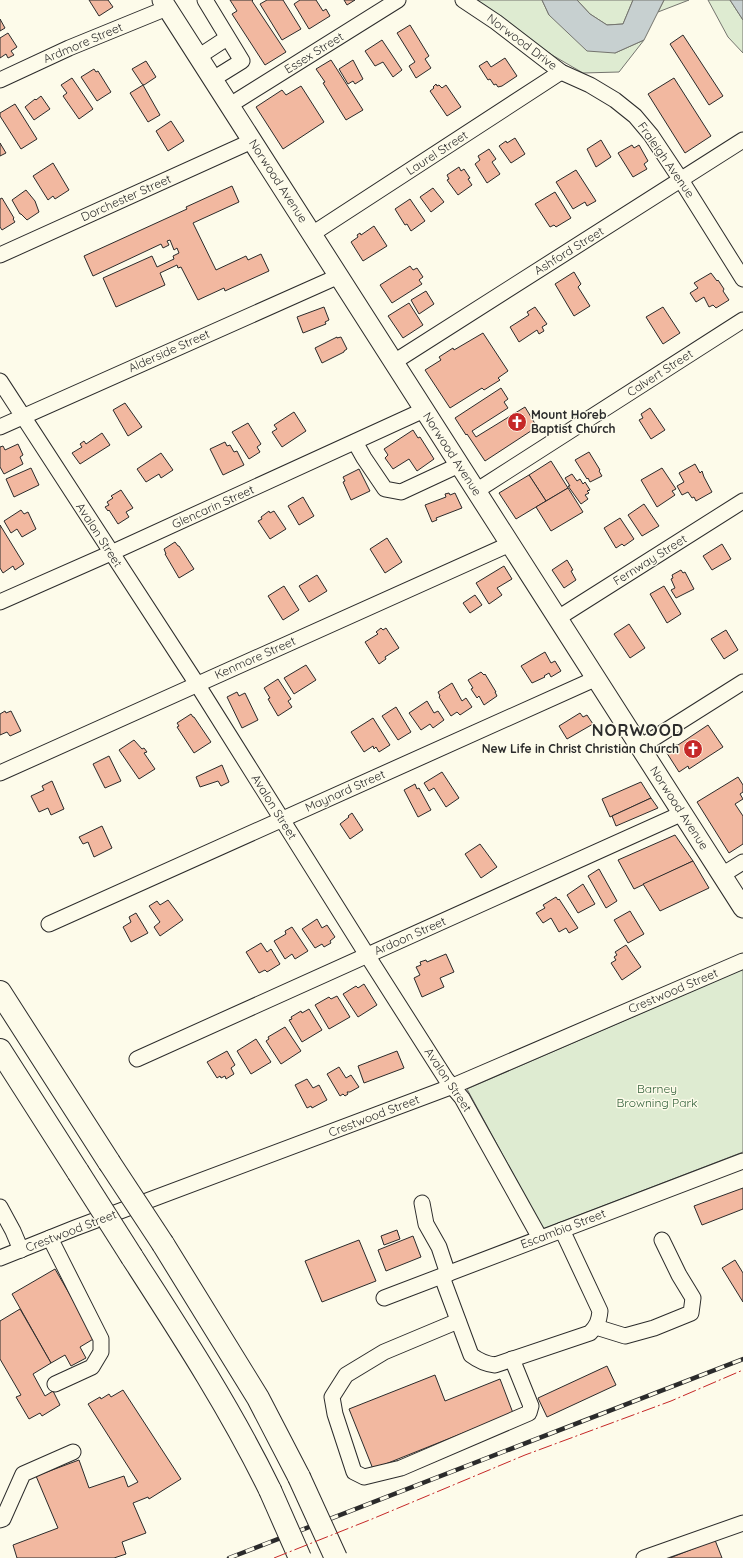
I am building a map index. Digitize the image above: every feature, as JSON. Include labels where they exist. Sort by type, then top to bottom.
[{"type":"highway","points":[[0,992],[163,1244],[258,1398],[299,1477],[336,1558]]},
{"type":"highway","points":[[0,1050],[211,1381],[254,1458],[300,1558]]},
{"type":"main road","name":"Norwood Avenue","points":[[164,4],[743,908]]},
{"type":"street","points":[[204,0],[242,61],[213,79]]},
{"type":"street","name":"Essex Street","points":[[230,105],[398,0]]},
{"type":"street","name":"Norwood Drive","points":[[463,0],[496,22],[561,72]]},
{"type":"street","name":"Ardmore Street","points":[[0,80],[164,4]]},
{"type":"street","points":[[198,57],[227,38]]},
{"type":"street","name":"Fraleigh Avenue","points":[[561,72],[590,85],[615,100],[635,116],[651,135],[681,180],[743,279]]},
{"type":"street","name":"Laurel Street","points":[[312,234],[561,72]]},
{"type":"street","name":"Ashford Street","points":[[394,362],[743,140]]},
{"type":"street","name":"Dorchester Street","points":[[0,255],[252,141]]},
{"type":"street","name":"Alderside Street","points":[[0,426],[339,276]]},
{"type":"street","name":"Calvert Street","points":[[476,491],[743,320]]},
{"type":"street","name":"Avalon Street","points":[[0,381],[197,684],[446,1079],[462,1098],[540,1238]]},
{"type":"street","name":"Glencarin Street","points":[[0,602],[424,410]]},
{"type":"street","points":[[355,442],[385,489],[394,492],[401,492],[459,465]]},
{"type":"street","name":"Fernway Street","points":[[558,618],[743,501]]},
{"type":"street","name":"Kenmore Street","points":[[0,773],[510,544]]},
{"type":"street","name":"Maynard Street","points":[[49,924],[596,678]]},
{"type":"street","points":[[640,747],[743,682]]},
{"type":"street","name":"Ardoon Street","points":[[138,1059],[683,813]]},
{"type":"street","points":[[722,875],[743,862]]},
{"type":"street","name":"Crestwood Street","points":[[0,1258],[453,1086],[743,961]]},
{"type":"street","name":"Escambia Street","points":[[384,1298],[743,1160]]},
{"type":"street","points":[[422,1203],[426,1224],[439,1247],[458,1321],[470,1355],[478,1361],[495,1365],[590,1333],[596,1327],[600,1311],[562,1230]]},
{"type":"street","points":[[0,1207],[13,1231],[20,1250]]},
{"type":"street","points":[[50,1238],[101,1339],[101,1352],[92,1367],[56,1384]]},
{"type":"street","points":[[596,1327],[625,1336],[654,1328],[691,1313],[693,1298],[679,1276],[662,1240]]},
{"type":"street","points":[[458,1321],[384,1352],[346,1375],[332,1397],[335,1414],[354,1472],[364,1477],[401,1468],[529,1413],[531,1406],[512,1359]]},
{"type":"street","points":[[0,1520],[3,1519],[23,1474],[73,1452]]},
{"type":"street","points":[[644,1558],[743,1523]]},
{"type":"green space","points":[[474,0],[542,0],[549,15],[615,53],[644,40],[619,72],[583,73],[552,55]]},
{"type":"green space","points":[[577,0],[633,0],[623,24],[607,25],[590,14]]},
{"type":"green space","points":[[664,0],[689,0],[658,12]]},
{"type":"green space","points":[[708,0],[730,0],[743,20],[743,53],[728,37]]},
{"type":"green space","name":"Barney Browning Park","points":[[743,969],[743,1152],[543,1229],[467,1089]]},
{"type":"shaded area","points":[[542,0],[577,0],[590,14],[607,25],[623,24],[633,0],[664,0],[644,40],[615,53],[587,51],[549,15]]},
{"type":"shaded area","points":[[730,0],[743,0],[743,20]]},
{"type":"building","points":[[89,0],[108,0],[113,7],[99,16]]},
{"type":"building","points":[[230,0],[253,0],[252,1],[286,52],[265,65],[232,14],[237,11]]},
{"type":"building","points":[[267,0],[283,0],[301,29],[282,40],[260,4]]},
{"type":"building","points":[[300,0],[316,0],[323,11],[326,9],[330,16],[309,29],[294,4]]},
{"type":"building","points":[[344,0],[355,0],[347,5]]},
{"type":"building","points":[[0,19],[5,28],[0,31]]},
{"type":"building","points":[[410,25],[429,56],[425,59],[431,68],[416,78],[409,66],[415,62],[397,33]]},
{"type":"building","points":[[8,33],[17,47],[11,51],[14,55],[8,58],[6,54],[0,58],[0,38]]},
{"type":"building","points":[[683,35],[723,96],[709,105],[670,44]]},
{"type":"building","points":[[382,40],[402,70],[393,77],[383,62],[375,66],[365,51]]},
{"type":"building","points":[[505,58],[517,76],[498,87],[496,84],[494,85],[490,79],[488,80],[479,66],[487,61],[491,67]]},
{"type":"building","points":[[331,60],[363,110],[346,120],[316,69]]},
{"type":"building","points":[[353,60],[363,79],[355,84],[353,81],[348,84],[339,69]]},
{"type":"building","points":[[146,61],[156,77],[144,85],[132,69]]},
{"type":"building","points":[[94,69],[96,72],[98,71],[111,92],[97,101],[81,77]]},
{"type":"building","points":[[72,78],[93,109],[79,119],[63,96],[67,93],[61,85]]},
{"type":"building","points":[[674,78],[711,136],[685,153],[648,94]]},
{"type":"building","points":[[436,84],[442,88],[446,85],[461,107],[447,116],[430,91]]},
{"type":"building","points":[[143,85],[160,115],[148,122],[130,93]]},
{"type":"building","points":[[301,86],[324,122],[283,149],[256,107],[282,90],[286,95]]},
{"type":"building","points":[[41,96],[50,109],[34,120],[25,107]]},
{"type":"building","points":[[15,104],[37,139],[21,149],[0,116],[0,113]]},
{"type":"building","points":[[171,121],[184,141],[168,151],[156,131]]},
{"type":"building","points":[[515,138],[525,154],[511,163],[499,146],[506,141],[507,143]]},
{"type":"building","points":[[601,140],[611,157],[596,167],[587,149]]},
{"type":"building","points":[[0,143],[6,153],[0,156]]},
{"type":"building","points":[[632,145],[634,148],[639,145],[648,161],[644,164],[647,169],[633,177],[618,153]]},
{"type":"building","points":[[489,149],[496,159],[492,162],[500,174],[487,183],[475,164],[480,160],[478,156]]},
{"type":"building","points":[[53,163],[69,190],[55,199],[53,196],[48,200],[33,176]]},
{"type":"building","points":[[459,167],[461,171],[464,169],[470,178],[468,179],[472,185],[458,195],[447,180],[449,179],[447,175]]},
{"type":"building","points":[[576,170],[596,201],[587,206],[585,202],[573,209],[556,182]]},
{"type":"building","points":[[232,186],[239,202],[193,223],[216,270],[246,256],[248,260],[261,254],[269,271],[225,291],[224,288],[198,300],[181,267],[178,268],[177,265],[160,273],[165,285],[116,307],[103,278],[152,256],[157,267],[174,259],[173,256],[179,253],[177,248],[174,250],[170,240],[167,241],[169,245],[163,248],[161,244],[93,276],[84,256],[187,209],[186,207]]},
{"type":"building","points":[[433,188],[444,202],[431,212],[420,197]]},
{"type":"building","points":[[26,190],[35,201],[39,212],[27,220],[20,214],[12,200]]},
{"type":"building","points":[[555,192],[571,218],[556,227],[554,225],[550,227],[535,204]]},
{"type":"building","points":[[2,198],[15,222],[2,230],[0,227],[0,199]]},
{"type":"building","points":[[410,199],[425,221],[411,231],[407,224],[405,225],[395,209]]},
{"type":"building","points":[[374,226],[387,246],[363,261],[351,242],[358,237],[357,235],[360,233],[361,235]]},
{"type":"building","points":[[410,266],[413,270],[417,268],[423,277],[419,280],[422,284],[392,303],[380,285]]},
{"type":"building","points":[[574,272],[581,284],[578,287],[590,306],[574,316],[555,284]]},
{"type":"building","points":[[711,273],[724,289],[723,291],[729,300],[716,308],[713,305],[709,307],[704,297],[696,302],[690,293],[698,288],[694,283]]},
{"type":"building","points":[[426,291],[434,304],[419,314],[411,300]]},
{"type":"building","points":[[409,303],[423,325],[403,338],[388,316]]},
{"type":"building","points":[[324,307],[329,320],[325,322],[326,324],[303,333],[297,317]]},
{"type":"building","points":[[535,307],[547,324],[542,327],[544,331],[539,334],[537,330],[519,342],[510,327],[529,315],[527,312]]},
{"type":"building","points":[[663,307],[680,333],[663,344],[646,317]]},
{"type":"building","points":[[483,333],[508,371],[498,378],[500,380],[484,390],[482,388],[450,408],[425,370],[441,360],[439,357],[453,348],[454,350]]},
{"type":"building","points":[[337,337],[341,337],[347,349],[322,363],[315,348]]},
{"type":"building","name":"Mount Horeb Baptist Church","points":[[501,388],[508,399],[504,402],[508,408],[472,431],[476,437],[525,407],[537,427],[485,461],[455,418]]},
{"type":"building","points":[[125,403],[142,427],[128,436],[113,410]]},
{"type":"building","points":[[650,408],[665,430],[651,439],[639,420],[643,418],[641,414]]},
{"type":"building","points":[[294,412],[306,431],[282,447],[272,432],[277,429],[274,425]]},
{"type":"building","points":[[248,423],[261,444],[257,447],[260,452],[249,459],[232,432]]},
{"type":"building","points":[[413,430],[418,438],[420,437],[434,459],[417,471],[409,459],[393,469],[385,458],[388,455],[384,449]]},
{"type":"building","points":[[102,433],[110,445],[80,464],[72,453],[82,447],[80,444],[84,441],[86,444]]},
{"type":"building","points":[[225,442],[227,446],[230,445],[234,452],[237,451],[244,465],[223,475],[210,449]]},
{"type":"building","points":[[18,444],[23,455],[20,457],[23,464],[4,474],[0,467],[0,447],[3,446],[5,450]]},
{"type":"building","points":[[589,452],[602,476],[590,482],[575,460]]},
{"type":"building","points":[[161,453],[173,470],[161,478],[159,474],[146,482],[137,469]]},
{"type":"building","points":[[551,461],[568,488],[546,501],[529,475]]},
{"type":"building","points":[[695,464],[700,473],[702,471],[712,492],[696,501],[688,492],[682,495],[677,486],[684,482],[679,473]]},
{"type":"building","points":[[31,468],[39,485],[14,497],[6,479]]},
{"type":"building","points":[[662,468],[676,489],[672,491],[675,495],[657,507],[641,480]]},
{"type":"building","points":[[359,469],[370,491],[351,500],[343,482],[345,481],[343,477]]},
{"type":"building","points":[[572,474],[577,481],[580,479],[583,484],[585,482],[590,490],[587,491],[589,493],[585,495],[588,499],[581,504],[568,486],[570,486],[565,478]]},
{"type":"building","points":[[529,475],[546,501],[516,519],[499,493]]},
{"type":"building","points":[[568,488],[583,512],[551,531],[536,507]]},
{"type":"building","points":[[121,490],[133,508],[126,512],[129,517],[118,524],[109,510],[108,511],[105,507],[109,505],[107,502],[113,498],[111,496]]},
{"type":"building","points":[[449,493],[450,495],[455,493],[462,508],[436,518],[437,520],[432,522],[425,505],[446,497],[445,494]]},
{"type":"building","points":[[303,497],[314,516],[299,525],[288,506]]},
{"type":"building","points":[[644,504],[659,526],[642,536],[628,515]]},
{"type":"building","points":[[21,510],[24,514],[28,512],[36,529],[22,537],[17,529],[11,533],[4,521]]},
{"type":"building","points":[[269,511],[270,513],[274,511],[286,529],[270,539],[258,521],[262,519],[261,517]]},
{"type":"building","points":[[620,518],[634,539],[624,546],[622,544],[616,548],[604,528]]},
{"type":"building","points":[[0,525],[24,564],[15,570],[13,566],[3,573],[0,568]]},
{"type":"building","points":[[387,538],[402,562],[385,573],[370,549]]},
{"type":"building","points":[[175,542],[194,569],[179,578],[165,554],[164,549]]},
{"type":"building","points":[[722,544],[731,559],[712,570],[703,556]]},
{"type":"building","points":[[567,560],[573,570],[571,571],[576,580],[564,588],[552,570]]},
{"type":"building","points":[[504,566],[512,579],[497,588],[502,595],[489,604],[476,583]]},
{"type":"building","points":[[681,570],[683,573],[685,572],[694,589],[676,598],[671,590],[675,588],[671,579],[673,578],[672,575]]},
{"type":"building","points":[[317,575],[327,591],[309,602],[299,586]]},
{"type":"building","points":[[284,586],[299,610],[283,620],[268,596]]},
{"type":"building","points":[[664,586],[681,614],[667,623],[650,594]]},
{"type":"building","points":[[475,595],[482,605],[470,613],[463,603]]},
{"type":"building","points":[[629,624],[645,648],[630,658],[614,634]]},
{"type":"building","points":[[381,628],[383,630],[386,628],[399,648],[385,657],[386,659],[379,664],[365,642],[378,634],[376,632]]},
{"type":"building","points":[[726,630],[738,650],[724,659],[711,639]]},
{"type":"building","points":[[545,652],[551,663],[555,661],[561,671],[551,677],[549,673],[544,676],[545,677],[532,683],[521,666]]},
{"type":"building","points":[[306,665],[316,680],[294,694],[284,678]]},
{"type":"building","points":[[481,672],[484,675],[485,674],[497,696],[484,705],[479,696],[477,698],[471,689],[473,688],[468,680]]},
{"type":"building","points":[[278,679],[291,699],[288,701],[292,707],[278,716],[268,699],[270,698],[264,688]]},
{"type":"building","points":[[452,683],[462,701],[466,698],[472,707],[460,715],[457,712],[451,716],[439,697],[438,692]]},
{"type":"building","points":[[237,692],[239,696],[245,693],[258,720],[242,728],[227,697]]},
{"type":"building","points":[[427,701],[434,713],[438,711],[444,720],[433,728],[430,724],[421,730],[409,713]]},
{"type":"building","points":[[396,707],[411,732],[398,740],[382,716]]},
{"type":"building","points":[[5,711],[6,713],[11,711],[21,731],[10,736],[7,732],[0,735],[0,714]]},
{"type":"building","points":[[580,713],[583,717],[587,715],[593,724],[567,739],[559,726]]},
{"type":"building","points":[[191,714],[211,742],[194,753],[177,727],[179,726],[177,723]]},
{"type":"building","points":[[373,718],[390,745],[379,752],[376,747],[374,749],[373,746],[364,752],[351,732]]},
{"type":"building","name":"New Life in Christ Christian Church","points":[[708,725],[723,747],[689,769],[688,766],[679,772],[665,750],[670,746],[671,748],[674,745],[678,745]]},
{"type":"building","points":[[134,740],[147,752],[144,753],[155,769],[139,779],[119,750]]},
{"type":"building","points":[[109,756],[121,781],[105,788],[93,764]]},
{"type":"building","points":[[222,765],[229,782],[221,786],[218,781],[200,787],[196,777]]},
{"type":"building","points":[[442,772],[459,798],[446,807],[434,788],[429,791],[424,783]]},
{"type":"building","points":[[738,777],[743,785],[743,792],[740,794],[743,799],[735,804],[743,816],[743,844],[729,853],[697,802]]},
{"type":"building","points":[[52,781],[64,809],[51,815],[48,808],[39,812],[31,796],[44,790],[42,786]]},
{"type":"building","points":[[641,782],[651,798],[610,817],[602,799]]},
{"type":"building","points":[[415,784],[417,789],[419,788],[431,810],[418,817],[404,790]]},
{"type":"building","points":[[651,798],[658,808],[616,826],[612,816]]},
{"type":"building","points":[[352,813],[363,830],[350,839],[340,824]]},
{"type":"building","points":[[102,826],[112,848],[94,857],[88,842],[83,844],[79,837]]},
{"type":"building","points":[[675,835],[693,861],[634,889],[618,860]]},
{"type":"building","points":[[480,844],[497,867],[481,878],[465,854]]},
{"type":"building","points":[[693,861],[709,888],[660,911],[643,884]]},
{"type":"building","points":[[599,869],[617,901],[606,908],[588,876]]},
{"type":"building","points":[[583,884],[595,904],[578,913],[567,895]]},
{"type":"building","points":[[556,897],[558,900],[559,899],[578,928],[569,933],[566,928],[559,932],[551,918],[543,923],[536,913],[545,908],[543,905]]},
{"type":"building","points":[[168,900],[183,920],[160,936],[154,927],[160,922],[149,906],[157,901],[160,905]]},
{"type":"building","points":[[630,911],[644,934],[628,943],[614,920]]},
{"type":"building","points":[[136,913],[148,933],[131,942],[123,927],[131,922],[129,917]]},
{"type":"building","points":[[317,919],[322,928],[327,925],[335,937],[330,941],[331,943],[324,947],[322,944],[315,948],[302,929]]},
{"type":"building","points":[[292,927],[308,951],[295,959],[292,954],[285,959],[274,941],[286,934],[285,931]]},
{"type":"building","points":[[261,943],[267,952],[271,949],[280,964],[267,972],[265,970],[259,973],[246,952]]},
{"type":"building","points":[[626,945],[641,967],[622,980],[611,963],[616,960],[614,957],[617,955],[615,952]]},
{"type":"building","points":[[446,954],[454,972],[440,978],[444,987],[422,997],[414,978],[420,975],[416,967],[421,965],[420,962],[426,960],[427,962]]},
{"type":"building","points":[[364,984],[377,1005],[358,1017],[343,994],[356,986],[358,988]]},
{"type":"building","points":[[337,996],[350,1017],[329,1029],[315,1005],[329,997],[331,999]]},
{"type":"building","points":[[309,1009],[322,1030],[302,1042],[289,1020],[301,1011],[302,1013]]},
{"type":"building","points":[[285,1027],[301,1051],[281,1064],[266,1041],[269,1039],[268,1037]]},
{"type":"building","points":[[256,1039],[271,1062],[251,1074],[237,1051]]},
{"type":"building","points":[[227,1051],[235,1065],[231,1068],[234,1074],[226,1079],[225,1076],[221,1078],[220,1076],[217,1078],[207,1062]]},
{"type":"building","points":[[397,1051],[404,1068],[364,1083],[358,1066]]},
{"type":"building","points":[[339,1067],[346,1078],[351,1075],[359,1087],[347,1092],[348,1094],[345,1096],[343,1094],[340,1096],[327,1074]]},
{"type":"building","points":[[307,1079],[313,1088],[319,1085],[327,1100],[312,1108],[311,1106],[307,1108],[295,1085]]},
{"type":"building","points":[[743,1188],[743,1209],[702,1225],[694,1206]]},
{"type":"building","points":[[397,1230],[400,1239],[384,1245],[381,1236]]},
{"type":"building","points":[[413,1236],[421,1257],[386,1271],[378,1250]]},
{"type":"building","points":[[359,1240],[376,1281],[322,1302],[305,1261]]},
{"type":"building","points":[[735,1260],[743,1273],[743,1302],[722,1268]]},
{"type":"building","points":[[55,1269],[95,1338],[80,1347],[86,1358],[71,1366],[65,1355],[51,1363],[12,1294]]},
{"type":"building","points":[[20,1309],[51,1363],[33,1374],[45,1396],[53,1391],[60,1405],[42,1416],[40,1413],[29,1419],[16,1397],[21,1395],[0,1359],[0,1321]]},
{"type":"building","points":[[607,1366],[616,1385],[547,1417],[538,1398]]},
{"type":"building","points":[[435,1375],[445,1401],[500,1379],[513,1413],[373,1469],[349,1409]]},
{"type":"building","points":[[123,1390],[181,1479],[149,1499],[148,1497],[133,1503],[146,1533],[122,1542],[126,1554],[114,1558],[17,1558],[13,1545],[58,1528],[36,1476],[79,1460],[89,1488],[124,1476],[128,1487],[138,1482],[88,1404],[109,1394],[111,1397]]},
{"type":"building","points":[[715,1540],[722,1558],[670,1558]]},
{"type":"railway","points":[[229,1558],[743,1359]]},
{"type":"power","points":[[274,1558],[525,1455],[671,1401],[743,1370]]},
{"type":"place","name":"Mount Horeb Baptist Church","points":[[517,422]]},
{"type":"place","name":"New Life in Christ Christian Church","points":[[693,749]]},
{"type":"district","name":"NORWOOD","points":[[638,730]]}]
